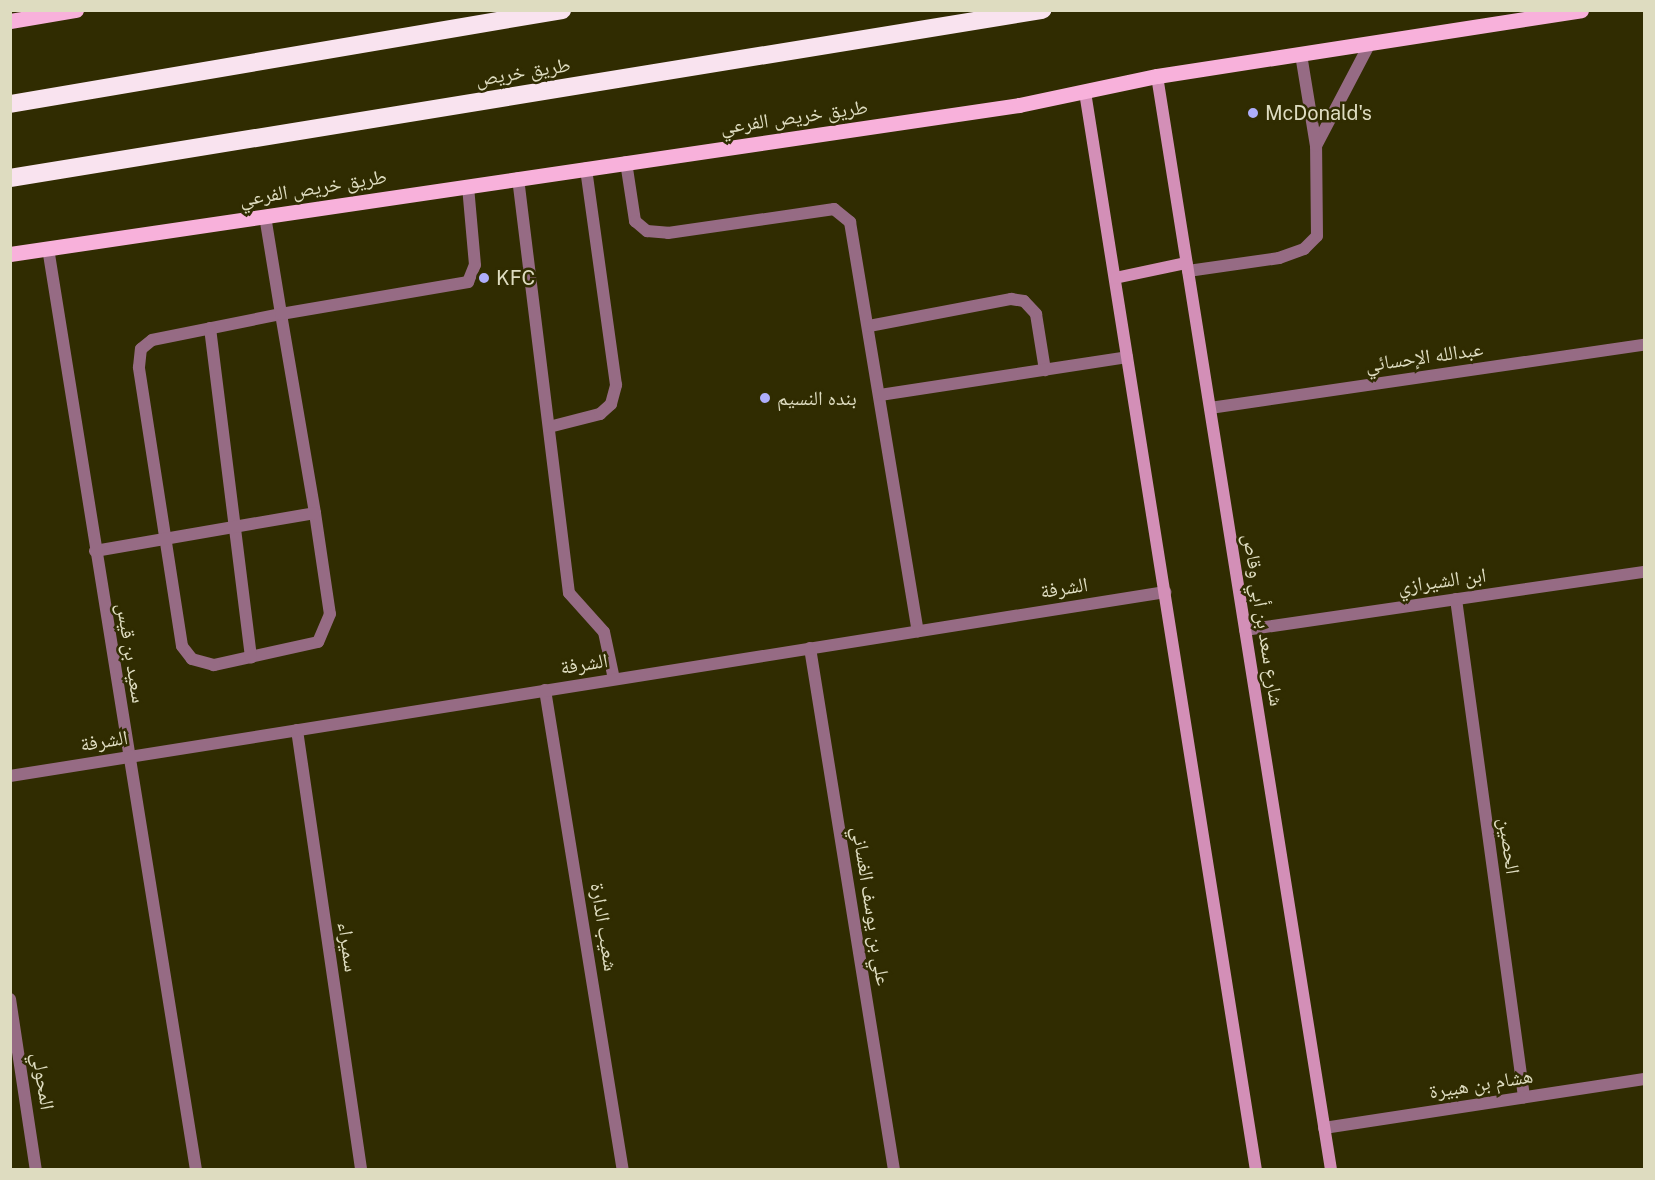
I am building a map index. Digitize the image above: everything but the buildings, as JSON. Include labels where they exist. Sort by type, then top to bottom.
[{"type":"highway","points":[[10,104],[562,10]]},
{"type":"highway","name":"طريق خريص","points":[[10,178],[1042,10]]},
{"type":"main road","points":[[10,21],[76,10]]},
{"type":"main road","name":"طريق خريص الفرعي","points":[[10,254],[1085,92],[1157,76],[1581,10]]},
{"type":"main road","name":"شارع سعد بن أبي وقاص","points":[[1157,76],[1331,1170]]},
{"type":"main road","points":[[1085,92],[1256,1170]]},
{"type":"main road","points":[[1115,278],[1187,267]]},
{"type":"street","points":[[1316,146],[1370,43]]},
{"type":"street","points":[[1187,267],[1279,258],[1304,249],[1317,236],[1320,210],[1316,146],[1300,54]]},
{"type":"street","points":[[626,162],[635,221],[647,231],[669,233],[834,210],[844,213],[854,235],[918,631]]},
{"type":"street","points":[[549,427],[600,414],[611,404],[616,385],[586,168]]},
{"type":"street","points":[[518,178],[569,593],[604,632],[614,679]]},
{"type":"street","points":[[265,216],[281,314],[315,513],[330,614],[327,628],[318,642],[214,665],[192,659],[182,646],[139,367],[141,349],[152,340],[210,328],[281,314],[468,282],[475,265],[468,186]]},
{"type":"street","name":"سعيد بن قيس","points":[[48,248],[196,1170]]},
{"type":"street","points":[[869,326],[1011,299],[1024,301],[1036,314],[1045,370]]},
{"type":"street","points":[[210,328],[251,657]]},
{"type":"street","name":"عبدالله الإحسائي","points":[[1210,408],[1644,345]]},
{"type":"street","points":[[880,395],[1127,357]]},
{"type":"street","points":[[95,552],[315,513]]},
{"type":"street","name":"ابن الشيرازي","points":[[1245,630],[1644,572]]},
{"type":"street","name":"الشرفة","points":[[10,776],[1165,592]]},
{"type":"street","name":"الحصين","points":[[1456,599],[1524,1097]]},
{"type":"street","name":"علي بن يوسف الغساني","points":[[810,648],[894,1170]]},
{"type":"street","name":"شعيب الدارة","points":[[545,690],[623,1170]]},
{"type":"street","name":"سميراء","points":[[297,730],[361,1170]]},
{"type":"street","name":"المحولي","points":[[10,999],[36,1170]]},
{"type":"street","name":"هشام بن هبيرة","points":[[1324,1128],[1644,1079]]},
{"type":"place","name":"McDonald's","points":[[1253,113]]},
{"type":"place","name":"KFC","points":[[484,278]]},
{"type":"place","name":"بنده النسيم","points":[[765,398]]}]
